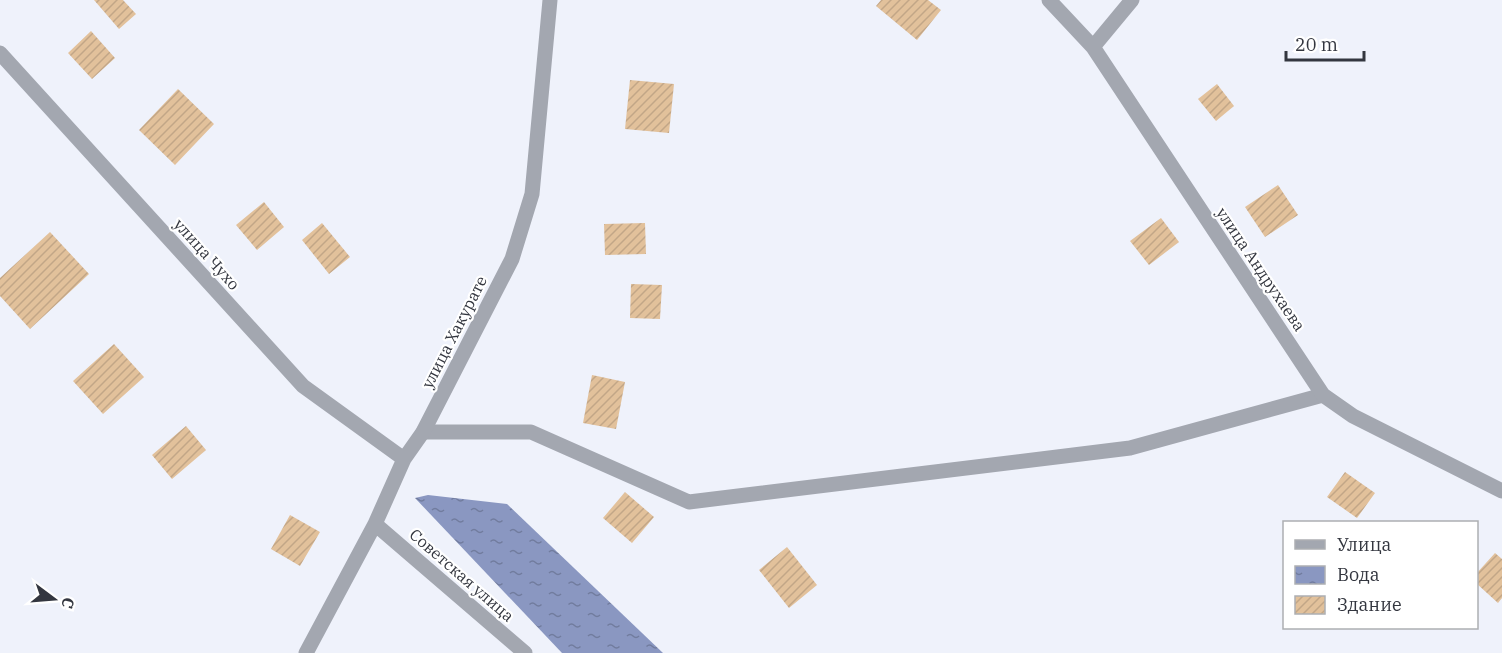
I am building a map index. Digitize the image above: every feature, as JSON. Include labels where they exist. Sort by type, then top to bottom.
[{"type":"street","name":"улица Хакурате","points":[[306,653],[375,524],[404,459],[423,432],[512,259],[532,194],[549,0]]},
{"type":"street","name":"улица Андрухаева","points":[[1049,0],[1093,48],[1323,395],[1353,416],[1502,491]]},
{"type":"street","points":[[1093,48],[1132,0]]},
{"type":"street","name":"улица Чухо","points":[[0,54],[303,386],[404,459]]},
{"type":"street","points":[[423,432],[531,432],[689,502],[1130,448],[1323,395]]},
{"type":"street","name":"Советская улица","points":[[375,524],[525,653]]},
{"type":"water","points":[[428,495],[507,504],[663,653],[562,653],[415,498]]},
{"type":"building","points":[[94,0],[123,0],[136,14],[119,29]]},
{"type":"building","points":[[881,0],[928,0],[941,10],[917,40],[876,6]]},
{"type":"building","points":[[91,31],[115,58],[92,79],[68,53]]},
{"type":"building","points":[[630,80],[674,84],[669,133],[625,129]]},
{"type":"building","points":[[1217,84],[1234,106],[1216,121],[1198,99]]},
{"type":"building","points":[[178,89],[214,124],[175,165],[139,130]]},
{"type":"building","points":[[1278,185],[1298,215],[1265,237],[1245,207]]},
{"type":"building","points":[[264,202],[284,227],[257,250],[236,225]]},
{"type":"building","points":[[1161,218],[1179,242],[1149,265],[1130,241]]},
{"type":"building","points":[[322,223],[350,257],[329,274],[302,240]]},
{"type":"building","points":[[645,223],[646,254],[605,255],[604,224]]},
{"type":"building","points":[[50,232],[89,274],[30,329],[0,296],[0,278]]},
{"type":"building","points":[[631,284],[662,285],[660,319],[630,318]]},
{"type":"building","points":[[114,344],[144,377],[103,414],[73,381]]},
{"type":"building","points":[[592,375],[625,382],[616,429],[583,423]]},
{"type":"building","points":[[186,426],[206,450],[172,479],[152,455]]},
{"type":"building","points":[[1345,472],[1375,493],[1357,518],[1327,497]]},
{"type":"building","points":[[625,492],[654,517],[632,543],[603,518]]},
{"type":"building","points":[[290,515],[320,532],[300,566],[271,549]]},
{"type":"building","points":[[787,547],[817,585],[789,608],[759,570]]},
{"type":"building","points":[[1495,553],[1502,559],[1502,598],[1498,603],[1478,585],[1478,572]]}]
